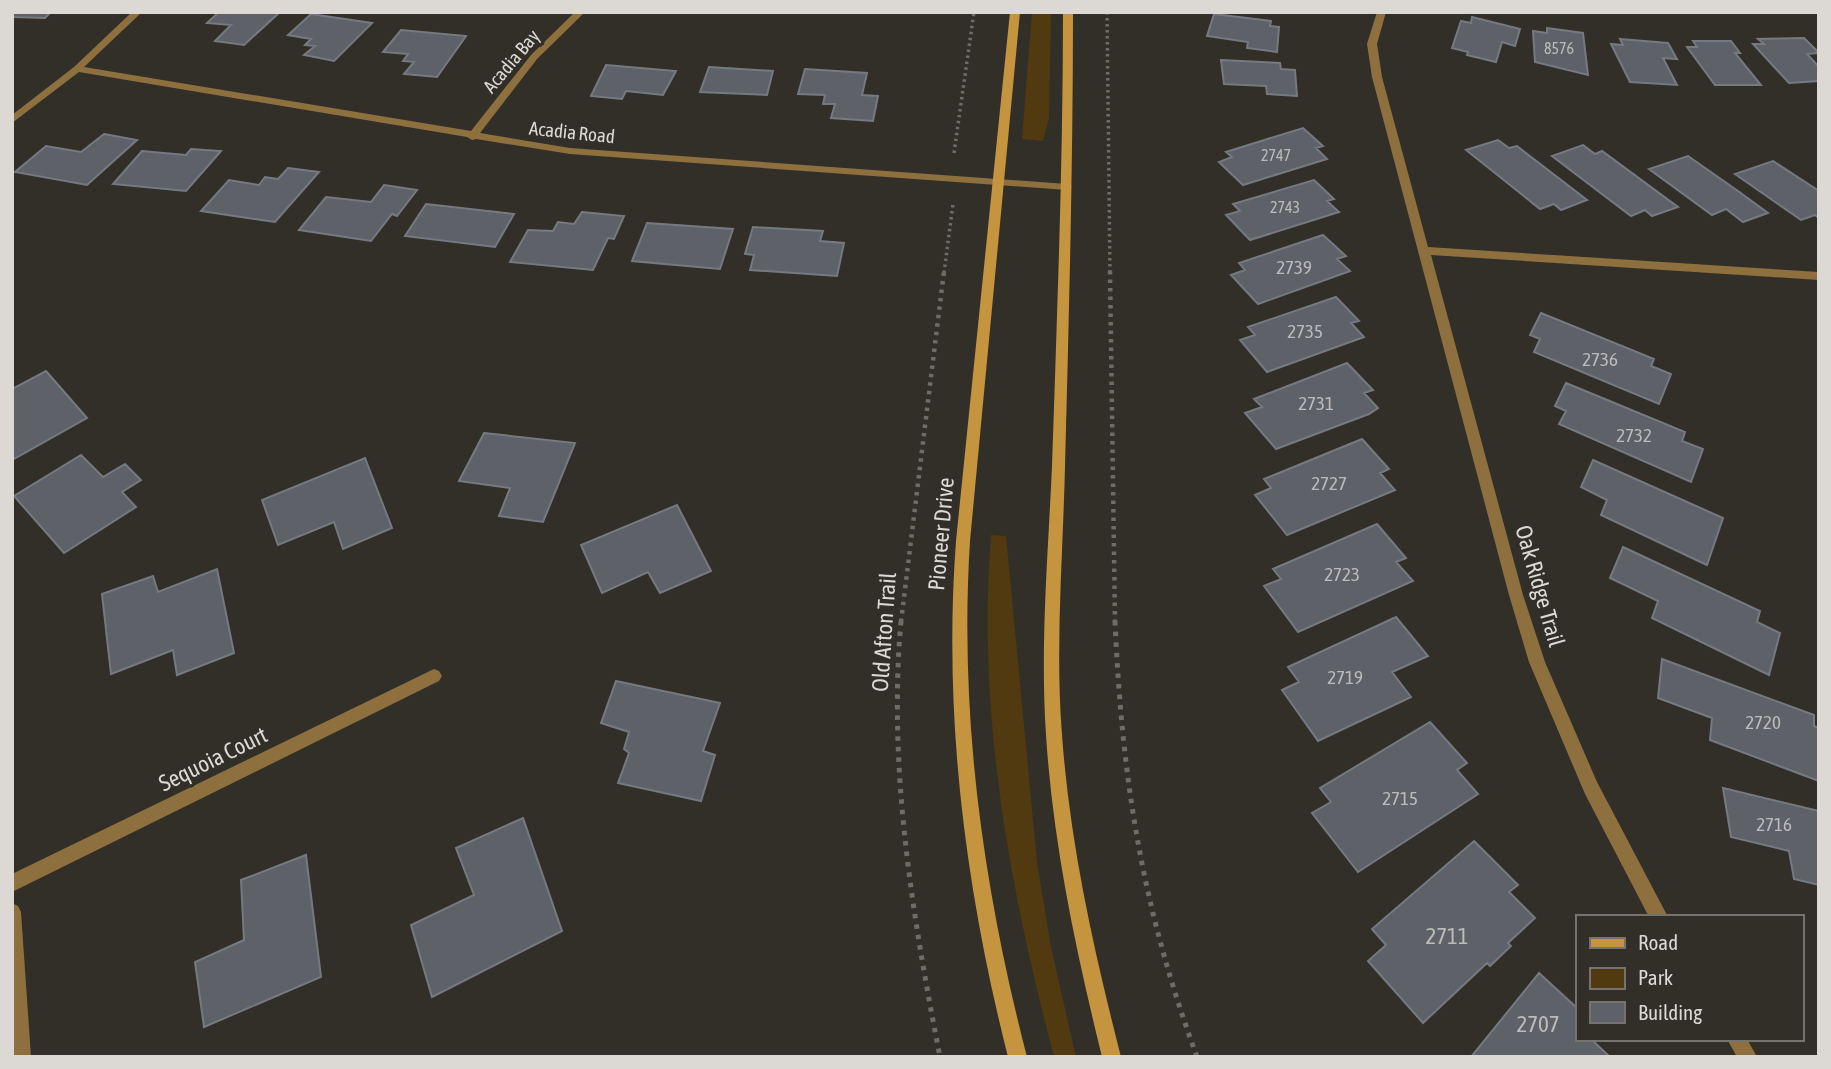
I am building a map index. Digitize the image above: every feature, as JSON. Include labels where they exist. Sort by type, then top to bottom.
[{"type":"street","points":[[12,120],[77,69],[138,12]]},
{"type":"street","name":"Acadia Bay","points":[[472,137],[534,57],[581,12]]},
{"type":"street","name":"Pioneer Drive","points":[[1015,12],[964,540],[959,657],[964,760],[979,878],[1018,1057]]},
{"type":"street","points":[[1068,12],[1067,187],[1052,624],[1052,710],[1068,862],[1092,980],[1112,1057]]},
{"type":"street","name":"Oak Ridge Trail","points":[[1382,12],[1374,33],[1375,63],[1516,595],[1537,662],[1581,767],[1658,915]]},
{"type":"street","name":"Acadia Road","points":[[77,69],[472,137],[570,151],[1067,187]]},
{"type":"street","points":[[1424,251],[1819,276]]},
{"type":"street","name":"Sequoia Court","points":[[12,883],[434,676]]},
{"type":"street","points":[[12,912],[22,1057]]},
{"type":"street","points":[[1737,1041],[1748,1057]]},
{"type":"path","points":[[955,145],[974,12]]},
{"type":"path","points":[[1107,12],[1114,603],[1118,675],[1143,882],[1160,948],[1197,1057]]},
{"type":"path","name":"Old Afton Trail","points":[[940,1057],[923,971],[908,865],[901,792],[897,663],[904,584],[953,209]]},
{"type":"green space","points":[[1032,12],[1051,12],[1049,118],[1043,141],[1022,139]]},
{"type":"green space","points":[[991,535],[1006,536],[1037,862],[1051,947],[1076,1057],[1054,1057],[1023,928],[1000,799],[989,668]]},
{"type":"building","points":[[12,12],[51,12],[45,18],[12,17]]},
{"type":"building","points":[[219,12],[280,12],[244,45],[215,41],[231,25],[207,23]]},
{"type":"building","points":[[311,14],[372,23],[334,61],[304,55],[315,46],[305,45],[311,39],[288,35]]},
{"type":"building","points":[[1214,14],[1271,21],[1270,26],[1279,27],[1277,52],[1247,48],[1248,42],[1207,36]]},
{"type":"building","points":[[1472,17],[1520,29],[1515,46],[1502,42],[1496,62],[1467,55],[1468,52],[1452,48],[1461,21],[1471,23]]},
{"type":"building","points":[[1547,28],[1583,33],[1588,75],[1535,62],[1533,31],[1547,33]]},
{"type":"building","points":[[401,30],[466,36],[437,77],[404,74],[414,62],[403,61],[408,54],[383,52]]},
{"type":"building","points":[[1804,38],[1819,53],[1807,54],[1819,67],[1819,81],[1789,83],[1753,44],[1764,44],[1758,39]]},
{"type":"building","points":[[1620,39],[1668,43],[1677,59],[1663,58],[1677,85],[1630,82],[1611,44],[1623,45]]},
{"type":"building","points":[[1693,41],[1731,41],[1740,53],[1735,53],[1761,85],[1715,85],[1687,47],[1697,47]]},
{"type":"building","points":[[1221,60],[1280,63],[1281,69],[1295,70],[1297,96],[1267,94],[1266,86],[1224,84]]},
{"type":"building","points":[[606,65],[676,71],[663,95],[626,91],[622,99],[591,96]]},
{"type":"building","points":[[709,67],[773,71],[767,95],[700,92]]},
{"type":"building","points":[[805,69],[867,73],[862,95],[878,96],[873,121],[831,118],[835,104],[823,104],[825,95],[798,94]]},
{"type":"building","points":[[1303,128],[1323,146],[1316,148],[1327,159],[1243,185],[1219,162],[1232,157],[1226,152]]},
{"type":"building","points":[[104,134],[137,140],[87,185],[15,172],[46,146],[81,152]]},
{"type":"building","points":[[1498,140],[1509,148],[1517,146],[1587,200],[1561,210],[1554,204],[1540,209],[1466,150]]},
{"type":"building","points":[[1583,145],[1595,154],[1602,151],[1678,207],[1652,216],[1645,210],[1631,216],[1552,156]]},
{"type":"building","points":[[191,149],[221,151],[186,191],[113,184],[142,151],[186,155]]},
{"type":"building","points":[[1688,156],[1768,213],[1743,222],[1726,209],[1712,215],[1649,169]]},
{"type":"building","points":[[1773,161],[1819,191],[1819,218],[1815,215],[1801,220],[1735,174]]},
{"type":"building","points":[[288,168],[319,172],[275,222],[201,211],[229,180],[259,185],[265,177],[278,179]]},
{"type":"building","points":[[1314,180],[1334,199],[1327,201],[1339,212],[1250,240],[1226,215],[1240,211],[1233,204]]},
{"type":"building","points":[[384,185],[417,190],[397,216],[392,214],[371,241],[299,230],[326,197],[371,202]]},
{"type":"building","points":[[426,204],[514,214],[495,247],[405,236]]},
{"type":"building","points":[[582,212],[624,216],[614,239],[608,238],[593,270],[510,262],[528,230],[553,231],[558,222],[574,224]]},
{"type":"building","points":[[647,223],[733,229],[720,269],[632,261]]},
{"type":"building","points":[[753,227],[823,231],[820,241],[844,243],[837,276],[750,270],[754,255],[745,254]]},
{"type":"building","points":[[1323,235],[1346,256],[1337,259],[1350,271],[1258,304],[1231,275],[1245,270],[1239,263]]},
{"type":"building","points":[[1336,297],[1359,321],[1351,323],[1364,337],[1267,372],[1240,340],[1255,335],[1248,327]]},
{"type":"building","points":[[1541,313],[1654,359],[1651,366],[1671,374],[1659,404],[1534,352],[1540,339],[1530,335]]},
{"type":"building","points":[[1347,363],[1373,390],[1364,393],[1378,408],[1369,414],[1276,449],[1245,413],[1262,407],[1254,399]]},
{"type":"building","points":[[46,371],[87,418],[12,460],[12,389]]},
{"type":"building","points":[[1566,383],[1685,432],[1682,441],[1703,449],[1691,482],[1559,424],[1566,411],[1555,406]]},
{"type":"building","points":[[484,433],[575,443],[543,522],[499,516],[510,488],[459,481]]},
{"type":"building","points":[[1362,439],[1389,469],[1380,473],[1395,490],[1287,535],[1255,495],[1271,488],[1264,479]]},
{"type":"building","points":[[81,455],[103,477],[125,464],[141,480],[122,492],[136,507],[64,553],[14,496]]},
{"type":"building","points":[[365,458],[392,528],[343,549],[334,522],[278,545],[262,500]]},
{"type":"building","points":[[1593,460],[1723,518],[1707,565],[1601,515],[1607,500],[1581,487]]},
{"type":"building","points":[[677,505],[711,571],[660,593],[648,572],[602,593],[581,545]]},
{"type":"building","points":[[1377,524],[1406,558],[1396,562],[1413,581],[1298,632],[1264,586],[1281,579],[1273,569]]},
{"type":"building","points":[[1623,547],[1760,611],[1757,622],[1780,633],[1769,675],[1652,618],[1658,601],[1610,578]]},
{"type":"building","points":[[217,569],[234,653],[177,675],[173,650],[111,674],[102,594],[153,576],[158,592]]},
{"type":"building","points":[[1396,617],[1428,656],[1392,672],[1411,697],[1318,741],[1282,690],[1299,682],[1288,667]]},
{"type":"building","points":[[1662,659],[1814,715],[1814,726],[1819,728],[1819,781],[1710,740],[1712,718],[1658,698]]},
{"type":"building","points":[[616,681],[720,703],[703,751],[715,755],[701,801],[618,783],[629,753],[624,749],[629,732],[601,723]]},
{"type":"building","points":[[1430,722],[1467,763],[1457,770],[1478,794],[1358,872],[1312,813],[1331,802],[1320,788]]},
{"type":"building","points":[[1723,788],[1819,811],[1819,885],[1794,879],[1789,851],[1731,837]]},
{"type":"building","points":[[523,818],[562,931],[432,997],[411,925],[474,895],[456,848]]},
{"type":"building","points":[[1474,841],[1518,885],[1509,892],[1535,918],[1508,943],[1511,946],[1490,966],[1487,963],[1423,1023],[1368,961],[1386,945],[1372,929]]},
{"type":"building","points":[[306,855],[321,977],[204,1027],[195,962],[244,940],[241,880]]},
{"type":"building","points":[[1539,973],[1576,1007],[1576,1041],[1593,1041],[1610,1057],[1471,1057]]}]
